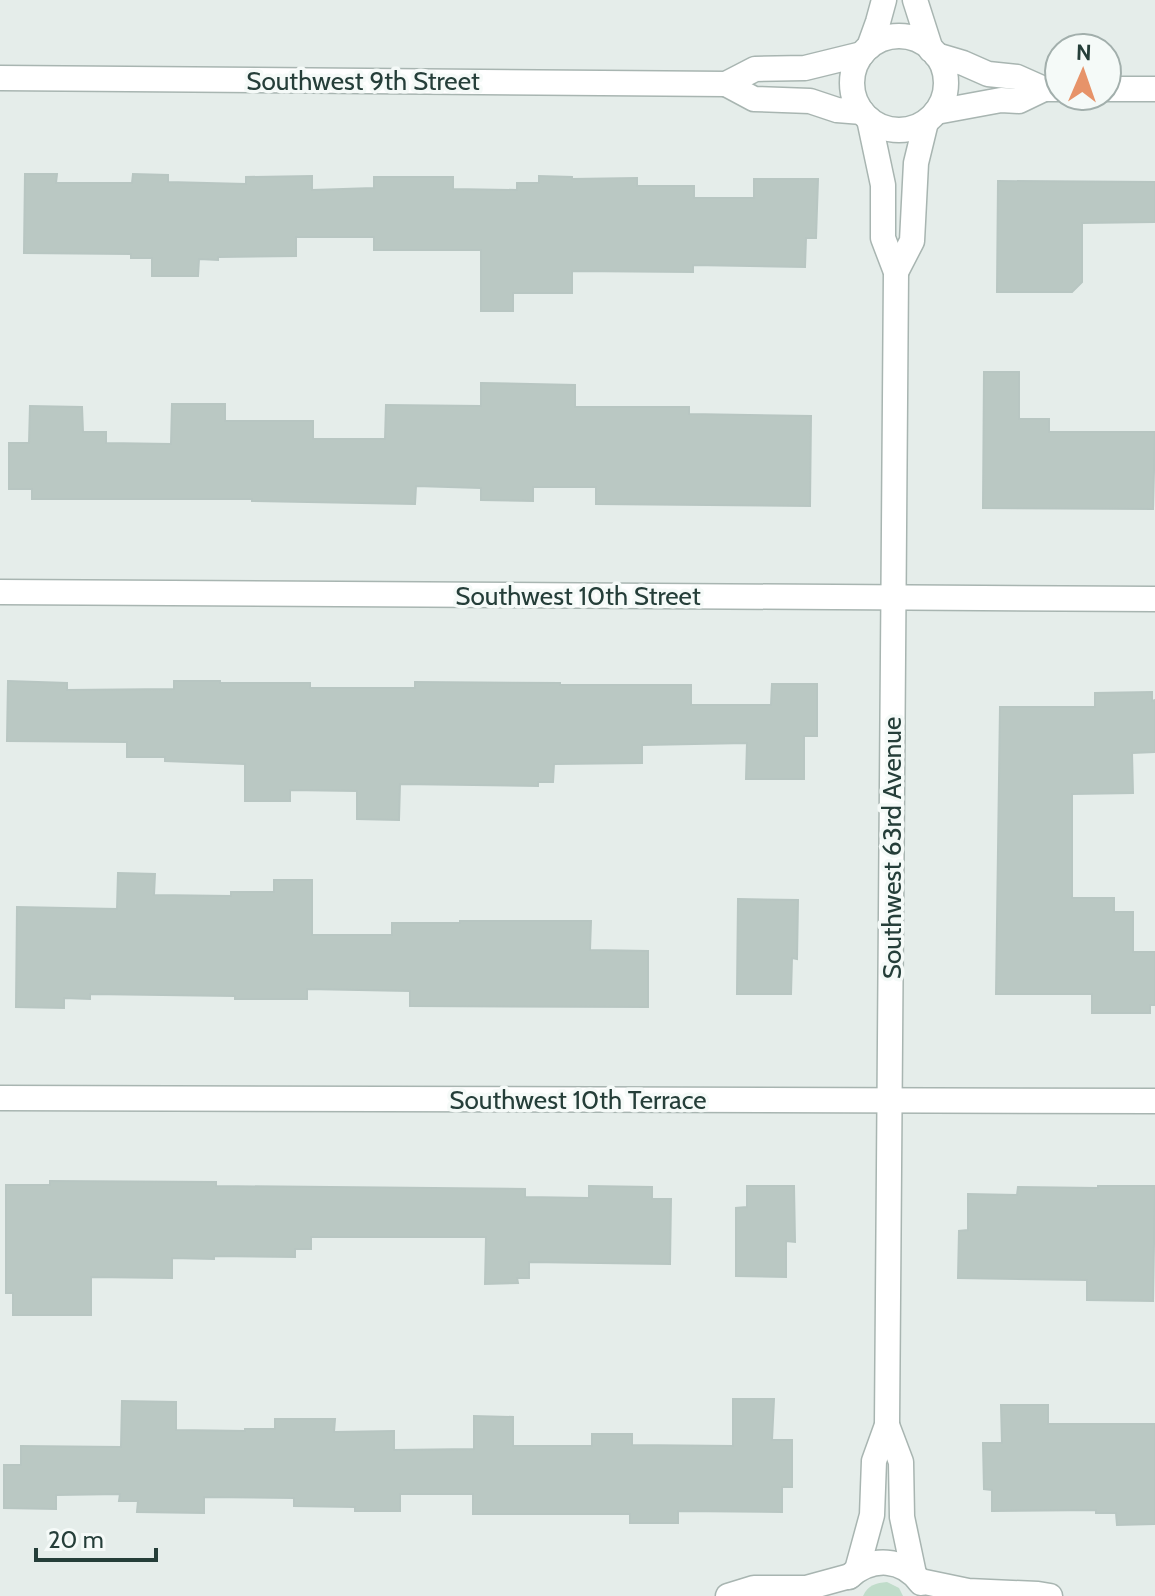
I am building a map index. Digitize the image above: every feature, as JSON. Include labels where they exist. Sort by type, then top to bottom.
[{"type":"street","points":[[884,0],[865,51],[855,66],[852,82],[854,95],[866,116],[882,127],[897,130],[912,128],[931,117],[1001,100],[1019,101],[1043,92]]},
{"type":"street","points":[[915,0],[934,52],[943,67],[946,84],[943,99],[931,117]]},
{"type":"street","points":[[865,51],[880,40],[913,38],[934,52],[988,74],[1017,77],[1043,86]]},
{"type":"street","name":"Southwest 9th Street","points":[[726,84],[755,69],[805,68],[865,51]]},
{"type":"street","name":"Southwest 9th Street","points":[[0,78],[726,84],[754,99],[810,101],[866,116]]},
{"type":"street","points":[[1123,89],[1155,89]]},
{"type":"street","name":"Southwest 63rd Avenue","points":[[849,1581],[872,1515],[874,1461],[887,1425],[896,272],[883,238],[883,185],[866,116]]},
{"type":"street","name":"Southwest 63rd Avenue","points":[[896,272],[912,241],[916,163],[931,117]]},
{"type":"street","name":"Southwest 10th Street","points":[[0,592],[1155,599]]},
{"type":"street","name":"Southwest 10th Terrace","points":[[0,1098],[1155,1101]]},
{"type":"street","name":"Southwest 63rd Avenue","points":[[887,1425],[901,1462],[902,1517],[920,1584]]},
{"type":"street","points":[[728,1596],[754,1588],[806,1588],[849,1581],[871,1563],[886,1562],[901,1566],[920,1584],[968,1591],[1050,1596]]},
{"type":"green space","points":[[887,1582],[899,1588],[903,1596],[863,1596],[873,1585]]},
{"type":"building","points":[[25,174],[57,174],[56,183],[132,183],[133,174],[168,175],[168,182],[246,184],[246,177],[312,176],[312,190],[374,188],[374,177],[453,177],[453,189],[517,190],[517,183],[539,183],[539,176],[637,178],[637,186],[694,186],[694,198],[754,198],[754,179],[818,179],[816,238],[806,238],[805,267],[693,265],[693,272],[572,271],[572,293],[513,293],[513,311],[481,311],[481,250],[374,250],[374,237],[296,237],[296,256],[199,259],[198,276],[152,276],[152,258],[131,258],[131,254],[24,253]]},
{"type":"building","points":[[998,181],[1155,182],[1155,222],[1082,223],[1082,282],[1072,292],[997,292]]},
{"type":"building","points":[[984,372],[1019,372],[1019,419],[1049,419],[1049,432],[1155,432],[1153,509],[983,508]]},
{"type":"building","points":[[481,383],[575,385],[575,407],[689,407],[689,414],[811,416],[810,506],[596,504],[596,487],[533,487],[533,501],[481,500],[481,488],[416,486],[415,504],[252,499],[32,499],[32,489],[9,489],[9,443],[29,443],[30,406],[82,407],[83,432],[106,432],[106,443],[171,444],[172,404],[225,404],[225,421],[313,421],[313,439],[385,439],[386,405],[481,406]]},
{"type":"building","points":[[8,681],[67,683],[67,690],[174,689],[174,681],[310,683],[310,688],[415,688],[415,682],[691,685],[691,705],[771,705],[772,684],[817,684],[817,736],[804,736],[804,779],[746,779],[747,743],[642,745],[642,763],[554,764],[553,782],[538,782],[538,786],[400,784],[399,820],[357,819],[357,791],[290,790],[290,801],[245,801],[245,764],[127,757],[127,742],[7,741]]},
{"type":"building","points":[[1152,692],[1152,701],[1155,700],[1155,752],[1132,753],[1133,793],[1072,794],[1072,898],[1114,898],[1114,912],[1133,912],[1133,952],[1155,952],[1155,1005],[1150,1005],[1150,1013],[1092,1013],[1092,994],[996,994],[1000,707],[1095,707],[1095,693]]},
{"type":"building","points":[[118,873],[155,874],[154,895],[231,896],[231,892],[274,892],[274,880],[312,880],[312,935],[392,935],[392,923],[591,921],[590,950],[648,951],[648,1007],[410,1006],[410,991],[307,989],[307,999],[90,994],[90,999],[64,998],[64,1008],[16,1007],[17,907],[117,909]]},
{"type":"building","points":[[738,899],[798,900],[797,959],[792,958],[791,994],[737,994]]},
{"type":"building","points":[[50,1181],[525,1189],[525,1197],[589,1198],[589,1186],[652,1187],[652,1199],[671,1199],[670,1264],[529,1262],[529,1278],[517,1278],[518,1283],[485,1284],[486,1237],[311,1237],[311,1249],[295,1249],[295,1257],[172,1258],[172,1278],[91,1277],[91,1315],[13,1315],[13,1293],[6,1293],[6,1185],[50,1185]]},
{"type":"building","points":[[747,1186],[794,1186],[795,1242],[786,1241],[786,1277],[736,1276],[736,1208],[747,1207]]},
{"type":"building","points":[[1155,1186],[1153,1301],[1087,1300],[1087,1280],[958,1278],[959,1231],[968,1230],[968,1194],[1017,1195],[1018,1187]]},
{"type":"building","points":[[733,1399],[774,1399],[772,1440],[792,1440],[792,1487],[782,1487],[782,1512],[678,1511],[678,1523],[630,1523],[630,1514],[473,1514],[473,1494],[400,1494],[400,1511],[294,1506],[294,1498],[204,1497],[204,1513],[137,1512],[138,1501],[119,1501],[120,1494],[56,1495],[56,1509],[4,1508],[4,1465],[21,1465],[21,1446],[121,1447],[122,1401],[176,1402],[176,1430],[275,1429],[275,1419],[335,1419],[334,1432],[394,1431],[394,1450],[474,1449],[474,1416],[513,1417],[513,1446],[592,1446],[592,1434],[632,1434],[632,1445],[733,1446]]},
{"type":"building","points":[[1001,1405],[1048,1405],[1048,1424],[1155,1424],[1155,1524],[1117,1525],[1116,1513],[1096,1513],[1096,1510],[992,1511],[992,1490],[984,1489],[983,1443],[1002,1443]]}]
